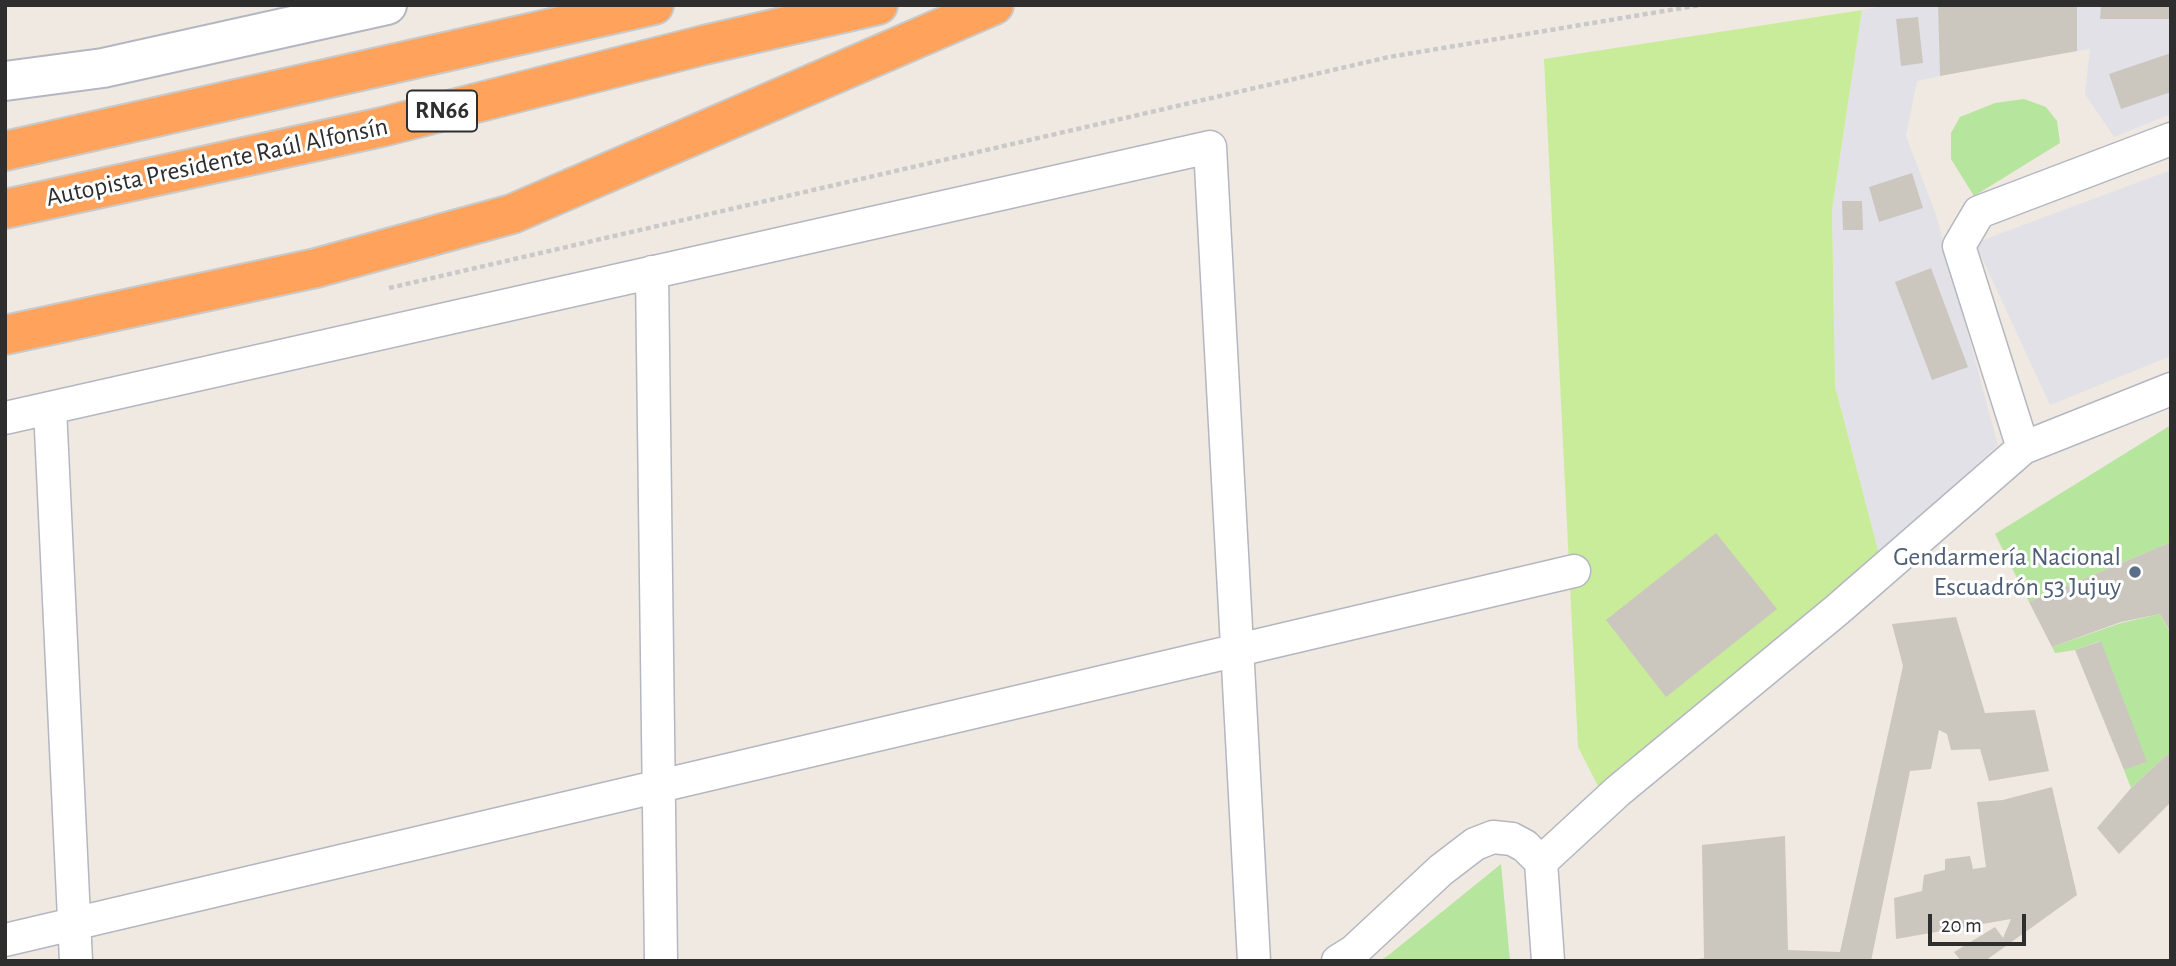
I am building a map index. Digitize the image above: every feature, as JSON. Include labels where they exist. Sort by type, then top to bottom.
[{"type":"highway","name":"RN66","points":[[5,151],[654,5]]},
{"type":"highway","name":"Autopista Presidente Raúl Alfonsín","points":[[5,209],[382,127],[704,45],[878,5]]},
{"type":"highway","points":[[5,335],[316,268],[512,214],[994,5]]},
{"type":"street","points":[[5,81],[103,68],[387,5]]},
{"type":"street","points":[[2023,448],[1959,246],[1979,212],[2171,139]]},
{"type":"street","points":[[5,418],[1210,146],[1254,961]]},
{"type":"street","points":[[652,272],[661,961]]},
{"type":"street","points":[[1541,862],[1618,791],[1837,610],[2023,448],[2171,389]]},
{"type":"street","points":[[50,408],[76,961]]},
{"type":"street","points":[[5,940],[1574,571]]},
{"type":"street","points":[[1338,961],[1354,951],[1441,870],[1475,844],[1493,838],[1512,839],[1525,846],[1541,862],[1548,961]]},
{"type":"path","points":[[384,289],[1389,57],[1700,5]]},
{"type":"shaded area","points":[[1886,5],[1938,5],[1940,76],[1917,81],[1906,136],[1936,215],[1998,445],[1879,554],[1835,386],[1832,210],[1862,10]]},
{"type":"shaded area","points":[[2077,5],[2101,5],[2169,19],[2171,11],[2171,114],[2114,137],[2085,94],[2090,49],[2077,51]]},
{"type":"shaded area","points":[[2171,170],[2171,356],[2050,405],[1975,243]]},
{"type":"green space","points":[[1862,10],[1832,210],[1835,386],[1879,554],[1599,788],[1578,747],[1544,59]]},
{"type":"green space","points":[[2024,99],[2046,107],[2057,121],[2060,143],[1974,196],[1951,159],[1951,133],[1960,117],[1995,103]]},
{"type":"green space","points":[[2171,425],[2171,542],[2029,602],[1995,534]]},
{"type":"green space","points":[[2160,614],[2171,634],[2171,751],[2131,788],[2124,770],[2146,762],[2100,641],[2075,650],[2055,653],[2052,647],[2121,623]]},
{"type":"green space","points":[[1501,864],[1510,961],[1380,961],[1390,954]]},
{"type":"building","points":[[1938,5],[2077,5],[2077,51],[1940,76]]},
{"type":"building","points":[[2101,5],[2171,5],[2171,10],[2169,19],[2100,19]]},
{"type":"building","points":[[1918,17],[1923,63],[1901,66],[1896,19]]},
{"type":"building","points":[[2171,53],[2171,92],[2121,109],[2109,74]]},
{"type":"building","points":[[1912,173],[1923,208],[1879,222],[1869,187]]},
{"type":"building","points":[[1842,201],[1862,201],[1863,230],[1843,230]]},
{"type":"building","points":[[1931,268],[1968,367],[1932,380],[1895,282]]},
{"type":"building","points":[[1716,533],[1777,609],[1666,697],[1606,620]]},
{"type":"building","name":"Gendarmería Nacional Escuadrón 53 Jujuy","points":[[2171,542],[2171,633],[2160,614],[2121,622],[2052,647],[2029,602]]},
{"type":"building","points":[[1956,617],[1985,713],[2035,710],[2049,771],[1989,781],[1980,749],[1951,750],[1947,734],[1939,730],[1931,769],[1910,771],[1871,961],[1686,961],[1704,958],[1702,845],[1785,836],[1788,950],[1840,952],[1903,666],[1892,624]]},
{"type":"building","points":[[2101,641],[2147,762],[2124,770],[2075,650]]},
{"type":"building","points":[[2171,751],[2171,802],[2119,854],[2097,828],[2131,788]]},
{"type":"building","points":[[2052,787],[2077,895],[1985,961],[1961,961],[1954,952],[1995,927],[2003,938],[2011,919],[1896,939],[1894,898],[1922,891],[1924,875],[1945,870],[1945,859],[1970,856],[1973,869],[1986,867],[1977,802],[2003,800]]},
{"type":"place","name":"Gendarmería Nacional Escuadrón 53 Jujuy","points":[[2135,572]]}]
